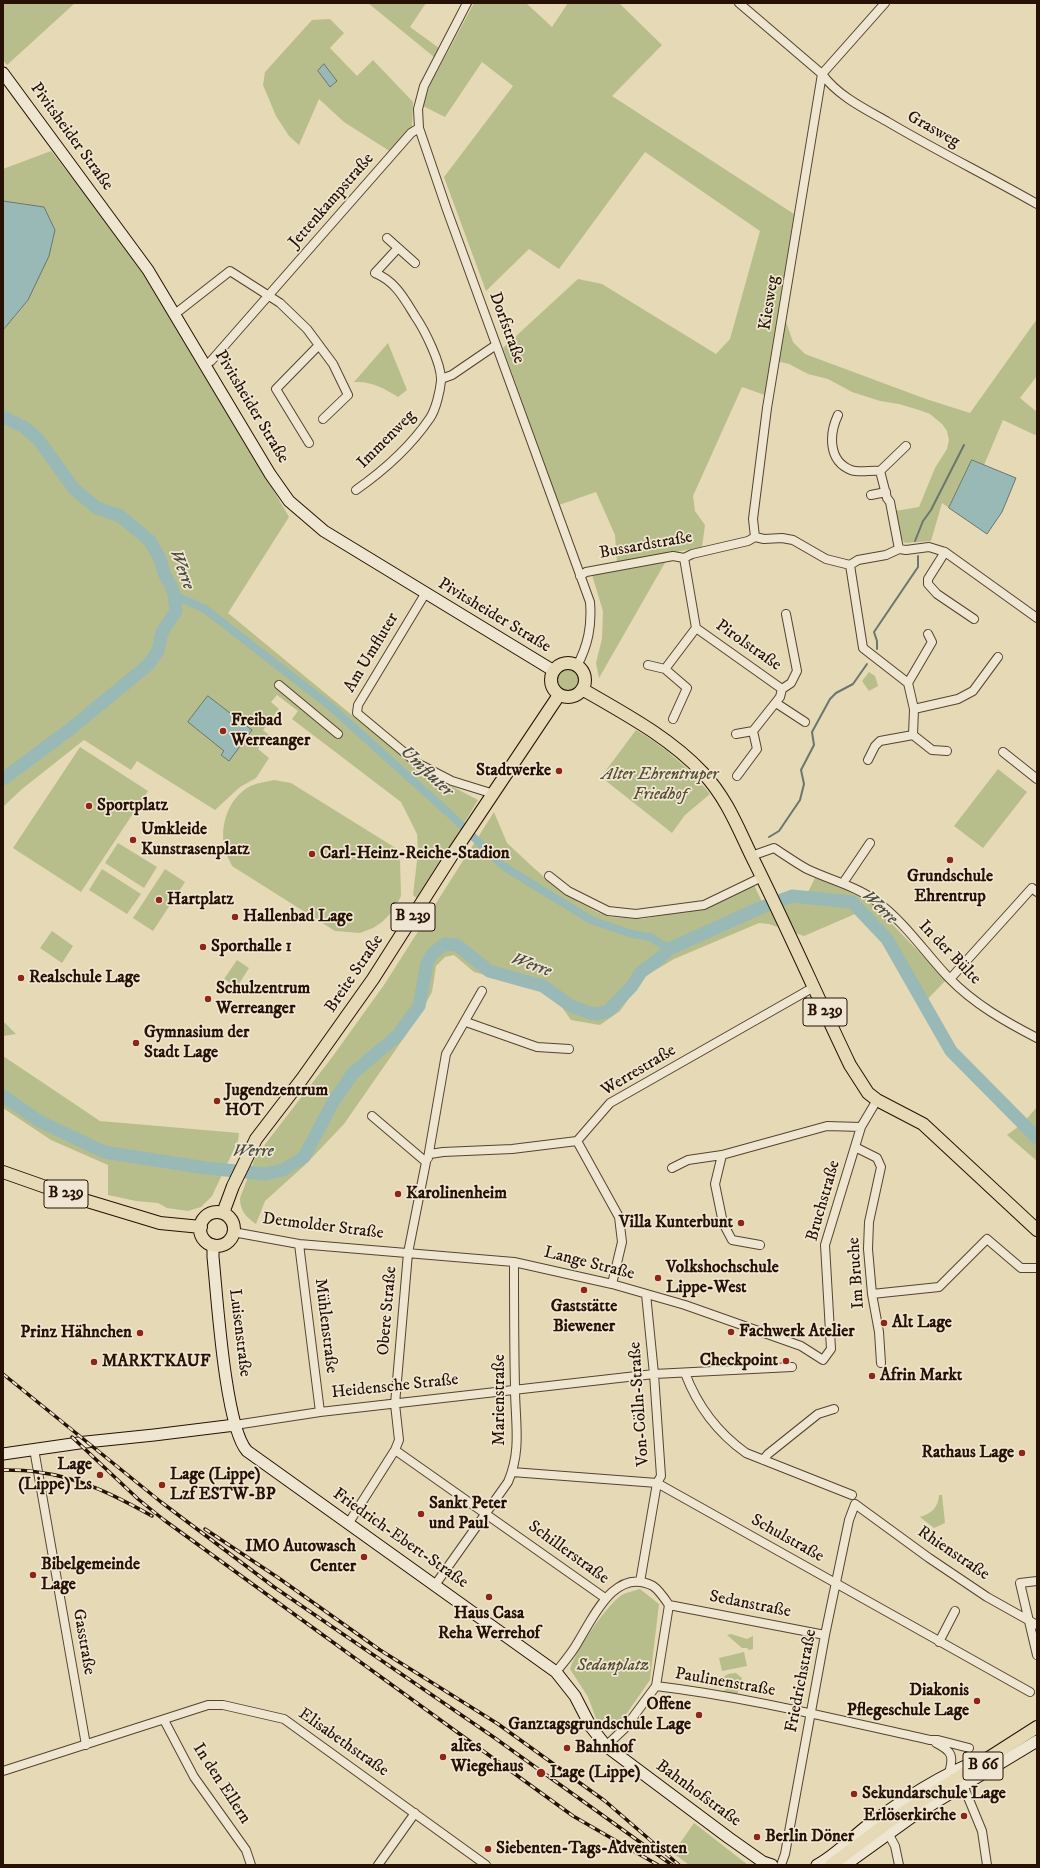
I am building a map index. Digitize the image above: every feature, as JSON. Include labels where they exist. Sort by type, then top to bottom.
[{"type":"main road","name":"Pivitsheider Straße","points":[[3,73],[148,270],[275,481],[297,510],[324,531],[425,594],[554,671]]},
{"type":"main road","name":"Pivitsheider Straße","points":[[559,694],[551,684],[551,677],[554,671],[562,664],[567,663],[578,666]]},
{"type":"main road","points":[[559,694],[564,696],[574,696],[582,689],[585,679],[578,666]]},
{"type":"main road","name":"B 239","points":[[582,689],[657,733],[684,754],[704,774],[720,794],[753,858],[859,1081],[868,1093],[876,1100],[923,1124],[1037,1230]]},
{"type":"main road","name":"Breite Straße","points":[[223,1213],[233,1186],[256,1138],[310,1069],[364,992],[452,855],[494,794],[559,694]]},
{"type":"main road","name":"B 239","points":[[3,1172],[74,1197],[160,1222],[201,1227]]},
{"type":"main road","points":[[216,1212],[223,1213],[230,1218],[234,1227],[233,1232],[226,1243],[213,1245],[204,1238],[201,1227],[207,1216],[216,1212]]},
{"type":"main road","name":"Luisenstraße","points":[[213,1245],[225,1365],[235,1425]]},
{"type":"main road","name":"Heidensche Straße","points":[[3,1454],[235,1425]]},
{"type":"main road","name":"Friedrich-Ebert-Straße","points":[[235,1425],[240,1440],[250,1454],[556,1672]]},
{"type":"main road","name":"Bahnhofstraße","points":[[556,1672],[575,1696],[591,1727],[606,1746],[769,1865]]},
{"type":"main road","name":"B 66","points":[[832,1865],[843,1861],[890,1820],[949,1778],[992,1755],[1037,1727]]},
{"type":"main road","name":"B 66","points":[[949,1778],[994,1760],[1037,1733]]},
{"type":"main road","points":[[843,1861],[963,1785],[1037,1741]]},
{"type":"main road","points":[[817,1865],[868,1825],[949,1778]]},
{"type":"street","name":"Dorfstraße","points":[[467,3],[424,86],[418,110],[419,128],[496,345],[590,602],[592,623],[586,647],[578,666]]},
{"type":"street","points":[[739,3],[822,74],[885,3]]},
{"type":"street","name":"Grasweg","points":[[822,74],[828,82],[851,100],[1037,204]]},
{"type":"street","name":"Kiesweg","points":[[755,537],[753,519],[767,408],[822,74]]},
{"type":"street","name":"Jettenkampstraße","points":[[205,365],[211,362],[411,133],[419,128]]},
{"type":"street","points":[[388,238],[415,263]]},
{"type":"street","name":"Immenweg","points":[[356,490],[377,475],[407,445],[431,417],[441,379],[435,357],[424,328],[387,278],[375,273],[398,248]]},
{"type":"street","points":[[175,314],[230,271],[280,302],[307,329],[333,364],[348,395],[323,419]]},
{"type":"street","points":[[309,443],[276,389],[319,345]]},
{"type":"street","points":[[441,379],[452,375],[496,345]]},
{"type":"street","points":[[838,415],[831,435],[833,451],[840,463],[852,470],[880,471],[906,446]]},
{"type":"street","points":[[880,471],[890,502],[899,548]]},
{"type":"street","points":[[871,495],[886,492]]},
{"type":"street","name":"Bussardstraße","points":[[580,576],[586,572],[672,556],[684,558],[709,549],[748,541],[755,537],[764,539],[782,538],[794,540],[826,559],[850,565]]},
{"type":"street","points":[[947,750],[932,750],[913,735],[914,709],[908,683],[863,648],[850,565],[858,560],[886,555],[899,548],[906,550],[929,547],[945,552],[1037,618]]},
{"type":"street","points":[[945,552],[928,579],[928,584],[937,594],[974,619]]},
{"type":"street","name":"Pirolstraße","points":[[684,558],[696,628],[782,689]]},
{"type":"street","name":"Am Umfluter","points":[[425,594],[358,705],[357,713],[417,763],[452,781],[494,794]]},
{"type":"street","name":"Pirolstraße","points":[[753,731],[776,703],[780,697],[782,689],[791,683],[797,671],[786,614]]},
{"type":"street","name":"Pirolstraße","points":[[665,669],[696,628]]},
{"type":"street","points":[[908,683],[932,642],[928,634]]},
{"type":"street","points":[[914,709],[958,699],[973,691],[998,657]]},
{"type":"street","points":[[648,665],[665,669],[687,688],[673,720]]},
{"type":"street","points":[[279,685],[338,734]]},
{"type":"street","points":[[776,703],[805,722]]},
{"type":"street","points":[[736,734],[753,731],[757,749],[737,776]]},
{"type":"street","points":[[868,760],[875,746],[880,741],[913,735]]},
{"type":"street","points":[[1003,752],[1037,779]]},
{"type":"street","points":[[843,883],[870,843]]},
{"type":"street","name":"In der Bülte","points":[[753,858],[774,848],[806,868],[843,883],[876,900],[891,913],[950,979],[971,998],[1010,1024],[1037,1038]]},
{"type":"street","points":[[549,876],[568,891],[608,911],[636,914],[704,905],[762,877]]},
{"type":"street","points":[[950,979],[1032,888],[1037,892]]},
{"type":"street","name":"Werrestraße","points":[[577,1141],[610,1103],[814,987]]},
{"type":"street","name":"Obere Straße","points":[[348,1524],[395,1450],[399,1440],[395,1404],[408,1253],[428,1158],[446,1054],[466,1022],[482,991]]},
{"type":"street","points":[[466,1022],[537,1047],[569,1049]]},
{"type":"street","name":"Bruchstraße","points":[[823,1360],[831,1349],[825,1244],[861,1127],[876,1100]]},
{"type":"street","points":[[372,1116],[428,1158],[443,1152],[512,1149],[577,1141],[619,1217],[622,1242],[612,1284]]},
{"type":"street","points":[[672,1168],[688,1160],[722,1155],[827,1126],[861,1127]]},
{"type":"street","name":"Im Bruche","points":[[855,1147],[877,1158],[881,1166],[869,1222],[868,1249],[872,1294],[879,1332],[881,1363]]},
{"type":"street","points":[[722,1155],[715,1184],[723,1223],[732,1240],[760,1245]]},
{"type":"street","name":"Detmolder Straße","points":[[233,1232],[300,1244],[408,1253]]},
{"type":"street","points":[[872,1294],[939,1287],[987,1239],[1021,1268],[1037,1268]]},
{"type":"street","name":"Mühlenstraße","points":[[300,1244],[320,1412]]},
{"type":"street","name":"Lange Straße","points":[[408,1253],[514,1262],[612,1284],[685,1305],[801,1346],[823,1360]]},
{"type":"street","name":"Marienstraße","points":[[435,1585],[487,1513],[508,1482],[512,1472],[518,1434],[515,1390],[514,1262]]},
{"type":"street","name":"Von-Cölln-Straße","points":[[640,1582],[657,1483],[661,1476],[654,1374],[646,1294]]},
{"type":"street","name":"Heidensche Straße","points":[[235,1425],[320,1412],[654,1374],[792,1367]]},
{"type":"street","points":[[685,1373],[690,1386],[712,1422],[733,1443],[746,1453],[852,1495]]},
{"type":"street","points":[[763,1460],[768,1454],[818,1414],[834,1409]]},
{"type":"street","name":"Gasstraße","points":[[34,1449],[86,1745]]},
{"type":"street","name":"Schillerstraße","points":[[395,1450],[487,1513],[605,1598]]},
{"type":"street","name":"Schulstraße","points":[[512,1472],[657,1483],[1030,1692]]},
{"type":"street","name":"Friedrichstraße","points":[[781,1865],[785,1854],[825,1635],[849,1520],[855,1504]]},
{"type":"street","name":"Rhienstraße","points":[[855,1504],[929,1558],[987,1597],[1037,1625]]},
{"type":"street","points":[[1037,1581],[1020,1583],[1037,1655]]},
{"type":"street","points":[[556,1672],[577,1644],[605,1598],[612,1591],[624,1585],[640,1582],[654,1587],[669,1605],[656,1686],[625,1728],[606,1746]]},
{"type":"street","name":"Sedanstraße","points":[[669,1605],[825,1635]]},
{"type":"street","points":[[939,1642],[955,1611]]},
{"type":"street","name":"Paulinenstraße","points":[[656,1686],[684,1689],[811,1714],[930,1740],[938,1740],[969,1748]]},
{"type":"street","name":"Elisabethstraße","points":[[3,1771],[208,1706],[223,1705],[284,1719],[486,1865]]},
{"type":"street","name":"In den Ellern","points":[[164,1720],[194,1777],[246,1850],[251,1865]]},
{"type":"street","name":"Paulinenstraße","points":[[930,1740],[944,1747],[949,1752],[952,1762],[949,1778]]},
{"type":"street","points":[[963,1785],[982,1831],[987,1865]]},
{"type":"street","points":[[378,1865],[415,1813]]},
{"type":"street","points":[[888,1833],[896,1846],[899,1865]]},
{"type":"green space","points":[[3,3],[75,3],[7,65],[3,60]]},
{"type":"green space","points":[[368,3],[426,3],[410,27],[439,48],[434,57]]},
{"type":"green space","points":[[474,3],[526,3],[552,27],[568,3],[619,3],[662,45],[612,96],[794,214],[765,395],[742,387],[693,496],[695,511],[705,525],[702,547],[617,563],[615,535],[596,492],[559,505],[503,348],[578,279],[602,284],[716,354],[730,339],[760,231],[645,152],[559,269],[529,249],[486,291],[444,177],[513,86],[482,62],[445,117],[423,106],[430,85]]},
{"type":"green space","points":[[330,19],[344,33],[330,48],[357,76],[373,60],[413,102],[412,127],[391,152],[344,122],[319,99],[299,145],[289,136],[276,116],[263,85],[265,72],[312,20]]},
{"type":"green space","points":[[51,151],[125,246],[171,315],[289,517],[228,613],[415,767],[478,800],[418,899],[413,895],[418,852],[417,834],[401,802],[292,719],[298,711],[277,695],[271,702],[279,709],[263,730],[269,735],[258,749],[269,758],[256,778],[240,787],[215,810],[137,761],[131,770],[84,740],[22,789],[3,807],[3,330],[28,300],[44,207],[3,201],[3,169]]},
{"type":"green space","points":[[785,319],[793,342],[805,354],[926,399],[970,413],[1037,319],[1037,376],[1020,398],[1037,412],[1037,433],[1035,435],[1003,420],[984,465],[972,460],[949,508],[942,503],[931,541],[905,543],[900,537],[895,511],[919,507],[935,468],[947,449],[949,440],[947,431],[942,424],[930,414],[899,404],[880,401],[852,392],[828,379],[808,374],[789,364],[777,361]]},
{"type":"green space","points":[[388,343],[407,390],[398,397],[377,386],[354,382]]},
{"type":"green space","points":[[666,561],[599,678],[596,663],[602,639],[603,611],[592,575]]},
{"type":"green space","points":[[568,669],[572,670],[578,676],[578,684],[572,690],[568,691],[564,690],[558,684],[557,680],[558,676],[564,670]]},
{"type":"green space","points":[[869,672],[875,676],[878,686],[869,691],[862,681]]},
{"type":"green space","name":"Alter Ehrentruper Friedhof","points":[[636,730],[676,759],[694,775],[710,794],[685,815],[672,833],[601,777]]},
{"type":"green space","name":"Sportplatz","points":[[80,747],[148,791],[81,892],[13,848]]},
{"type":"green space","points":[[998,769],[1027,792],[983,848],[954,826]]},
{"type":"green space","name":"Carl-Heinz-Reiche-Stadion","points":[[274,780],[291,783],[394,847],[400,860],[401,896],[394,910],[382,922],[373,928],[360,933],[335,931],[232,866],[226,853],[223,841],[224,823],[230,807],[240,793],[250,786]]},
{"type":"green space","points":[[494,812],[507,843],[535,869],[564,894],[597,912],[610,917],[642,919],[706,907],[754,885],[765,908],[792,896],[805,898],[815,878],[867,898],[946,980],[924,1003],[886,939],[855,914],[804,936],[769,924],[759,923],[674,959],[644,977],[620,1011],[600,1025],[571,1020],[561,1006],[540,989],[474,972],[454,955],[445,957],[436,966],[432,992],[417,1019],[344,1124],[305,1165],[265,1201],[256,1224],[249,1219],[242,1210],[240,1198],[256,1156],[333,1056],[384,985]]},
{"type":"green space","name":"Hartplatz","points":[[118,843],[157,867],[144,888],[105,863]]},
{"type":"green space","name":"Hartplatz","points":[[102,869],[141,894],[127,914],[89,890]]},
{"type":"green space","name":"Hartplatz","points":[[165,869],[185,882],[153,931],[133,918]]},
{"type":"green space","points":[[52,931],[73,946],[62,963],[40,948]]},
{"type":"green space","points":[[237,960],[249,968],[237,987],[224,979]]},
{"type":"green space","points":[[3,1021],[16,1034],[3,1036]]},
{"type":"green space","points":[[3,1056],[100,1121],[239,1133],[238,1141],[212,1196],[201,1207],[188,1211],[167,1208],[158,1203],[136,1201],[108,1195],[108,1165],[51,1140],[3,1108]]},
{"type":"green space","points":[[1037,1107],[1037,1161],[1007,1135],[1022,1124]]},
{"type":"green space","points":[[939,1495],[942,1495],[945,1523],[934,1528],[920,1517],[928,1514],[936,1507]]},
{"type":"green space","name":"Sedanplatz","points":[[640,1589],[659,1604],[650,1680],[618,1726],[613,1729],[604,1729],[597,1721],[588,1697],[570,1669],[585,1640],[608,1608],[622,1595]]},
{"type":"green space","points":[[731,1634],[747,1639],[753,1636],[753,1649],[749,1650],[747,1648],[742,1648],[727,1635]]},
{"type":"green space","points":[[744,1652],[747,1666],[722,1671],[719,1658]]},
{"type":"green space","points":[[736,1673],[742,1678],[737,1695],[722,1692],[728,1688],[725,1683],[722,1683],[722,1678],[728,1674]]},
{"type":"green space","points":[[694,1823],[748,1865],[689,1865],[673,1853]]},
{"type":"water","points":[[324,64],[337,81],[330,87],[318,71]]},
{"type":"water","points":[[3,201],[44,207],[55,230],[49,256],[28,300],[3,330]]},
{"type":"water","points":[[972,460],[1016,478],[1002,512],[987,534],[949,508]]},
{"type":"water","points":[[208,696],[252,730],[229,761],[221,755],[224,751],[188,722]]},
{"type":"waterway","name":"Umfluter","points":[[3,417],[24,427],[38,439],[75,490],[97,508],[120,516],[150,541],[160,559],[164,573],[171,586],[176,611],[162,632],[158,651],[148,665],[69,730],[3,779]]},
{"type":"waterway","points":[[915,541],[923,521],[931,510],[964,445]]},
{"type":"waterway","points":[[877,649],[877,641],[874,632],[918,567],[918,556]]},
{"type":"waterway","name":"Umfluter","points":[[174,595],[205,609],[330,706],[453,817],[503,866],[591,920],[632,934],[650,937],[669,949]]},
{"type":"waterway","points":[[769,837],[779,831],[800,800],[804,784],[801,770],[814,745],[812,732],[830,699],[836,693],[853,684],[867,664]]},
{"type":"waterway","name":"Werre","points":[[3,1096],[39,1121],[104,1152],[206,1168],[265,1174],[283,1170],[304,1157],[333,1102],[353,1073],[397,1036],[419,1006],[427,963],[433,953],[445,944],[457,945],[489,971],[543,986],[571,1006],[590,1013],[598,1014],[608,1011],[632,986],[641,972],[660,958],[669,949],[760,908],[792,896],[852,902],[887,939],[951,1051],[1037,1138]]},
{"type":"railway","points":[[3,1374],[161,1502],[274,1587],[492,1736],[672,1865]]},
{"type":"railway","points":[[72,1437],[138,1499],[164,1520],[573,1816],[658,1865]]},
{"type":"railway","points":[[3,1470],[33,1471],[68,1478],[97,1488],[152,1516]]},
{"type":"railway","points":[[205,1529],[280,1579],[380,1650],[498,1724],[605,1801],[679,1865]]},
{"type":"place","name":"Freibad Werreanger","points":[[223,731]]},
{"type":"place","name":"Stadtwerke","points":[[559,771]]},
{"type":"place","name":"Sportplatz","points":[[89,806]]},
{"type":"place","name":"Umkleide Kunstrasenplatz","points":[[133,840]]},
{"type":"place","name":"Carl-Heinz-Reiche-Stadion","points":[[312,854]]},
{"type":"place","name":"Grundschule Ehrentrup","points":[[950,860]]},
{"type":"place","name":"Hartplatz","points":[[159,900]]},
{"type":"place","name":"Hallenbad Lage","points":[[235,917]]},
{"type":"place","name":"Sporthalle 1","points":[[203,947]]},
{"type":"place","name":"Realschule Lage","points":[[21,978]]},
{"type":"place","name":"Schulzentrum Werreanger","points":[[208,999]]},
{"type":"place","name":"Gymnasium der Stadt Lage","points":[[136,1043]]},
{"type":"place","name":"Jugendzentrum HOT","points":[[217,1101]]},
{"type":"place","name":"Karolinenheim","points":[[398,1194]]},
{"type":"place","name":"Villa Kunterbunt","points":[[741,1223]]},
{"type":"place","name":"Volkshochschule Lippe-West","points":[[658,1278]]},
{"type":"place","name":"Gaststätte Biewener","points":[[584,1290]]},
{"type":"place","name":"Alt Lage","points":[[884,1323]]},
{"type":"place","name":"Fachwerk Atelier","points":[[731,1332]]},
{"type":"place","name":"Prinz Hähnchen","points":[[140,1333]]},
{"type":"place","name":"Checkpoint","points":[[786,1361]]},
{"type":"place","name":"MARKTKAUF","points":[[94,1362]]},
{"type":"place","name":"Afrin Markt","points":[[872,1376]]},
{"type":"place","name":"Rathaus Lage","points":[[1022,1453]]},
{"type":"place","name":"Lage (Lippe) Ls","points":[[100,1475]]},
{"type":"place","name":"Lage (Lippe) Lzf ESTW-BP","points":[[162,1485]]},
{"type":"place","name":"Sankt Peter und Paul","points":[[421,1514]]},
{"type":"place","name":"IMO Autowasch Center","points":[[364,1557]]},
{"type":"place","name":"Bibelgemeinde Lage","points":[[33,1575]]},
{"type":"place","name":"Haus Casa Reha Werrehof","points":[[489,1597]]},
{"type":"place","name":"Diakonis Pflegeschule Lage","points":[[977,1701]]},
{"type":"place","name":"Offene Ganztagsgrundschule Lage","points":[[699,1715]]},
{"type":"place","name":"Bahnhof","points":[[567,1748]]},
{"type":"place","name":"altes Wiegehaus","points":[[443,1757]]},
{"type":"place","name":"Lage (Lippe)","points":[[541,1773]]},
{"type":"place","name":"Sekundarschule Lage","points":[[854,1794]]},
{"type":"place","name":"Erlöserkirche","points":[[964,1816]]},
{"type":"place","name":"Berlin Döner","points":[[757,1837]]},
{"type":"place","name":"Siebenten-Tags-Adventisten","points":[[488,1849]]}]
